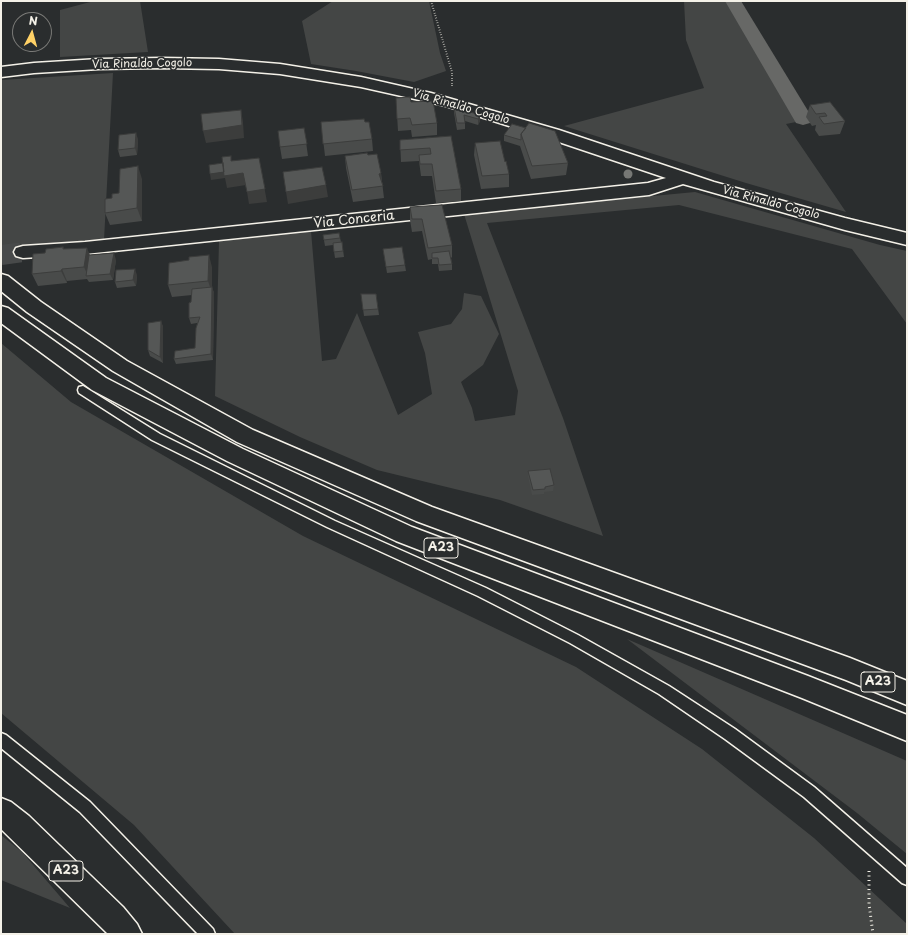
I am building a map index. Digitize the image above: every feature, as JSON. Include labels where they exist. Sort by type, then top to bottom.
[{"type":"main road","name":"Via Rinaldo Cogolo","points":[[1,72],[34,68],[99,64],[219,64],[288,70],[361,82],[452,103],[552,134],[708,186],[844,224],[907,239]]},
{"type":"main road","name":"Via Conceria","points":[[23,252],[85,248],[641,190],[649,189],[683,178]]},
{"type":"main road","name":"A23","points":[[1,281],[34,307],[120,366],[245,436],[424,514],[850,670],[907,693]]},
{"type":"main road","name":"A23","points":[[1,313],[99,384],[235,455],[404,534],[808,688],[907,728]]},
{"type":"main road","points":[[850,670],[907,687]]},
{"type":"main road","name":"A23","points":[[1,812],[19,826],[113,917],[127,934]]},
{"type":"lane","points":[[83,390],[156,437],[331,524],[482,592],[574,639],[664,690],[730,734],[809,792],[907,878]]},
{"type":"lane","points":[[1,740],[85,808],[208,934]]},
{"type":"path","points":[[431,1],[452,72],[452,103]]},
{"type":"path","points":[[873,848],[870,862],[869,904],[873,934]]},
{"type":"shaded area","points":[[94,1],[140,1],[148,52],[60,57],[60,10]]},
{"type":"shaded area","points":[[333,1],[429,1],[440,53],[446,71],[414,82],[311,64],[302,21]]},
{"type":"shaded area","points":[[684,1],[726,1],[801,121],[786,124],[846,212],[746,183],[564,126],[704,88],[686,40]]},
{"type":"shaded area","points":[[113,73],[104,240],[1,248],[1,80]]},
{"type":"shaded area","points":[[695,192],[880,245],[907,251],[907,324],[852,249],[679,205],[487,223],[563,418],[603,536],[500,500],[377,470],[300,437],[215,396],[219,241],[311,231],[322,361],[336,359],[357,313],[398,415],[432,394],[425,353],[418,332],[451,324],[462,309],[464,293],[481,296],[499,334],[483,365],[461,382],[472,408],[475,421],[515,415],[518,391],[464,214]]},
{"type":"shaded area","points":[[1,343],[71,402],[303,536],[576,667],[702,749],[814,838],[907,924],[907,934],[235,934],[134,825],[1,713]]},
{"type":"shaded area","points":[[627,639],[907,761],[907,854],[857,813]]},
{"type":"shaded area","points":[[1,835],[22,852],[70,908],[1,880]]},
{"type":"building","points":[[410,97],[411,102],[433,101],[437,123],[412,125],[410,118],[397,119],[396,98]]},
{"type":"building","points":[[830,102],[845,121],[824,124],[819,117],[827,116],[825,113],[816,114],[810,105]]},
{"type":"building","points":[[454,107],[480,115],[478,119],[464,115],[465,123],[457,123]]},
{"type":"building","points":[[241,110],[242,125],[203,131],[201,114]]},
{"type":"building","points":[[364,119],[365,122],[369,122],[372,139],[323,144],[321,122]]},
{"type":"building","points":[[529,123],[555,131],[568,163],[532,166],[521,134]]},
{"type":"building","points":[[512,124],[526,128],[521,134],[521,140],[504,135]]},
{"type":"building","points":[[304,128],[307,144],[280,147],[278,131]]},
{"type":"building","points":[[136,133],[135,148],[118,150],[119,135]]},
{"type":"building","points":[[451,136],[461,189],[436,191],[432,164],[420,164],[419,155],[431,154],[430,148],[400,150],[400,140]]},
{"type":"building","points":[[500,141],[509,174],[482,176],[475,143]]},
{"type":"building","points":[[367,153],[368,155],[377,154],[381,173],[379,174],[383,186],[352,190],[345,156]]},
{"type":"building","points":[[231,156],[231,161],[259,158],[265,189],[247,192],[243,173],[224,176],[222,157]]},
{"type":"building","points":[[223,163],[224,172],[210,174],[209,165]]},
{"type":"building","points":[[138,166],[137,208],[105,213],[105,199],[112,198],[112,194],[119,193],[120,169]]},
{"type":"building","points":[[322,167],[326,185],[286,192],[283,172]]},
{"type":"building","points":[[442,205],[452,245],[428,248],[422,219],[412,219],[410,207]]},
{"type":"building","points":[[339,233],[340,238],[324,240],[323,235]]},
{"type":"building","points":[[342,242],[343,251],[334,252],[333,243]]},
{"type":"building","points":[[63,247],[63,249],[87,248],[84,267],[32,274],[33,254],[45,253],[46,249]]},
{"type":"building","points":[[402,247],[405,265],[386,267],[383,249]]},
{"type":"building","points":[[449,251],[452,264],[439,265],[438,258],[432,258],[432,253]]},
{"type":"building","points":[[114,253],[110,274],[86,276],[89,255]]},
{"type":"building","points":[[209,255],[208,281],[168,285],[169,263],[189,260],[189,257]]},
{"type":"building","points":[[135,269],[133,280],[115,282],[116,270]]},
{"type":"building","points":[[212,287],[211,354],[174,359],[175,351],[195,348],[196,328],[200,317],[189,318],[189,303],[191,302],[192,289]]},
{"type":"building","points":[[361,294],[376,294],[378,309],[363,310]]},
{"type":"building","points":[[161,321],[160,357],[148,350],[148,323]]},
{"type":"building","points":[[550,469],[554,485],[545,487],[545,489],[533,490],[528,471]]},
{"type":"waterway","points":[[733,1],[803,119]]},
{"type":"tunnel","points":[[1,255],[23,252]]}]
